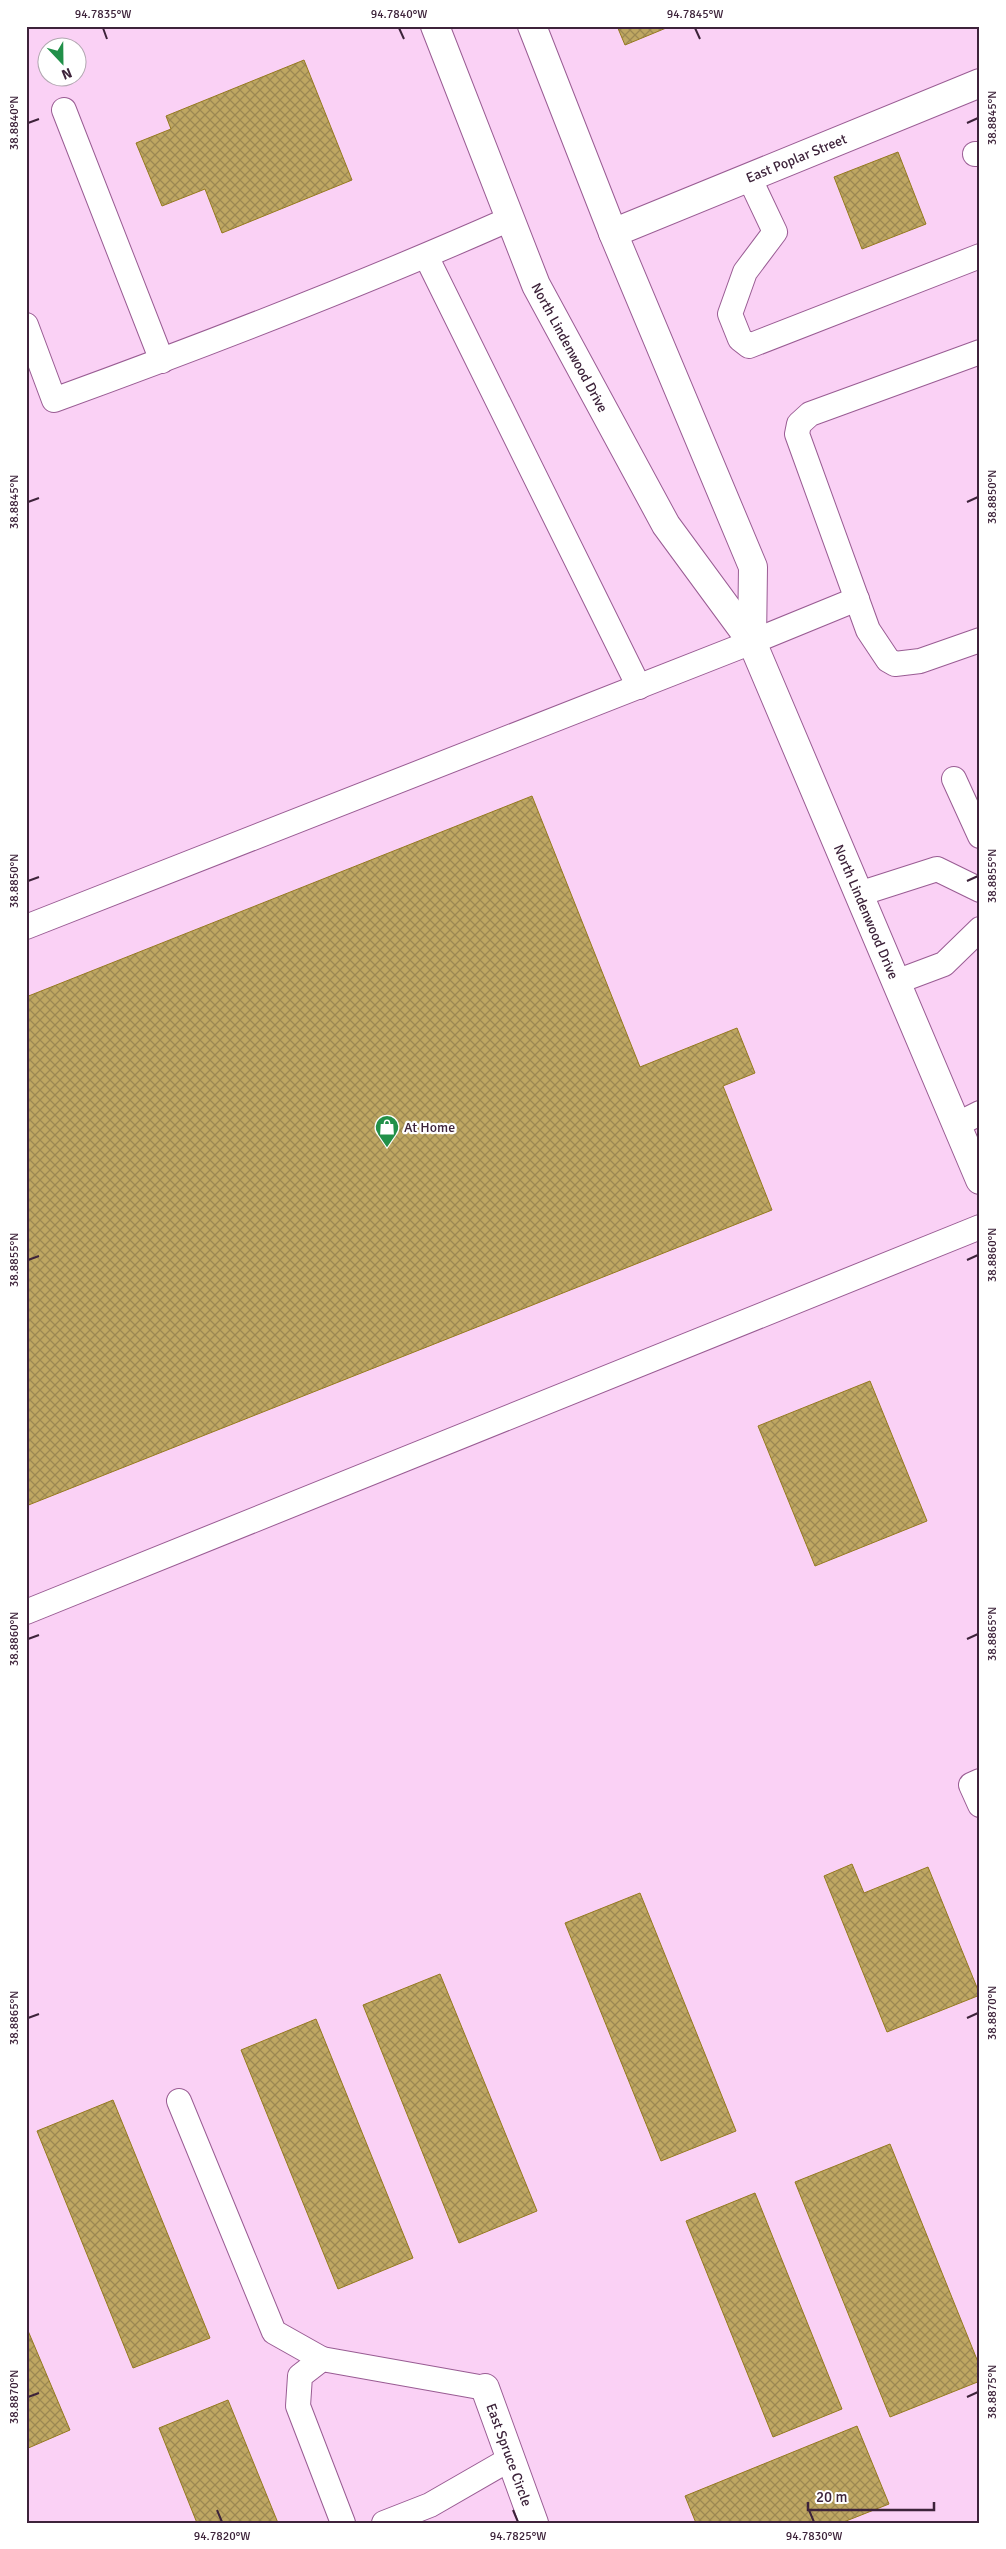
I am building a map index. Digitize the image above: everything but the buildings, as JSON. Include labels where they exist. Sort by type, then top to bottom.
[{"type":"street","name":"North Lindenwood Drive","points":[[435,26],[536,286],[666,525],[752,642],[896,982],[968,1119],[980,1180]]},
{"type":"street","name":"North Lindenwood Drive","points":[[532,26],[613,233],[753,567],[752,642]]},
{"type":"street","name":"East Poplar Street","points":[[613,233],[980,83]]},
{"type":"street","name":"East Spruce Circle","points":[[485,2388],[534,2523]]},
{"type":"lane","points":[[64,110],[162,361]]},
{"type":"lane","points":[[749,177],[775,232],[745,272],[730,314],[740,339],[749,346],[980,256]]},
{"type":"lane","points":[[26,325],[54,400],[162,361],[426,256],[510,219]]},
{"type":"lane","points":[[426,256],[639,687]]},
{"type":"lane","points":[[980,352],[810,414],[799,424],[797,434],[868,630],[888,660],[895,664],[920,661],[980,640]]},
{"type":"lane","points":[[26,927],[639,687],[857,599]]},
{"type":"lane","points":[[954,779],[980,836]]},
{"type":"lane","points":[[859,894],[937,869],[980,890]]},
{"type":"lane","points":[[896,982],[944,964],[980,929]]},
{"type":"lane","points":[[26,1612],[980,1227]]},
{"type":"lane","points":[[980,1781],[972,1785],[980,1805]]},
{"type":"lane","points":[[179,2101],[274,2332],[322,2359],[485,2388]]},
{"type":"lane","points":[[322,2359],[300,2376],[298,2406],[343,2523]]},
{"type":"lane","points":[[384,2523],[430,2504],[510,2459]]},
{"type":"place","name":"At Home","points":[[387,1148]]}]
